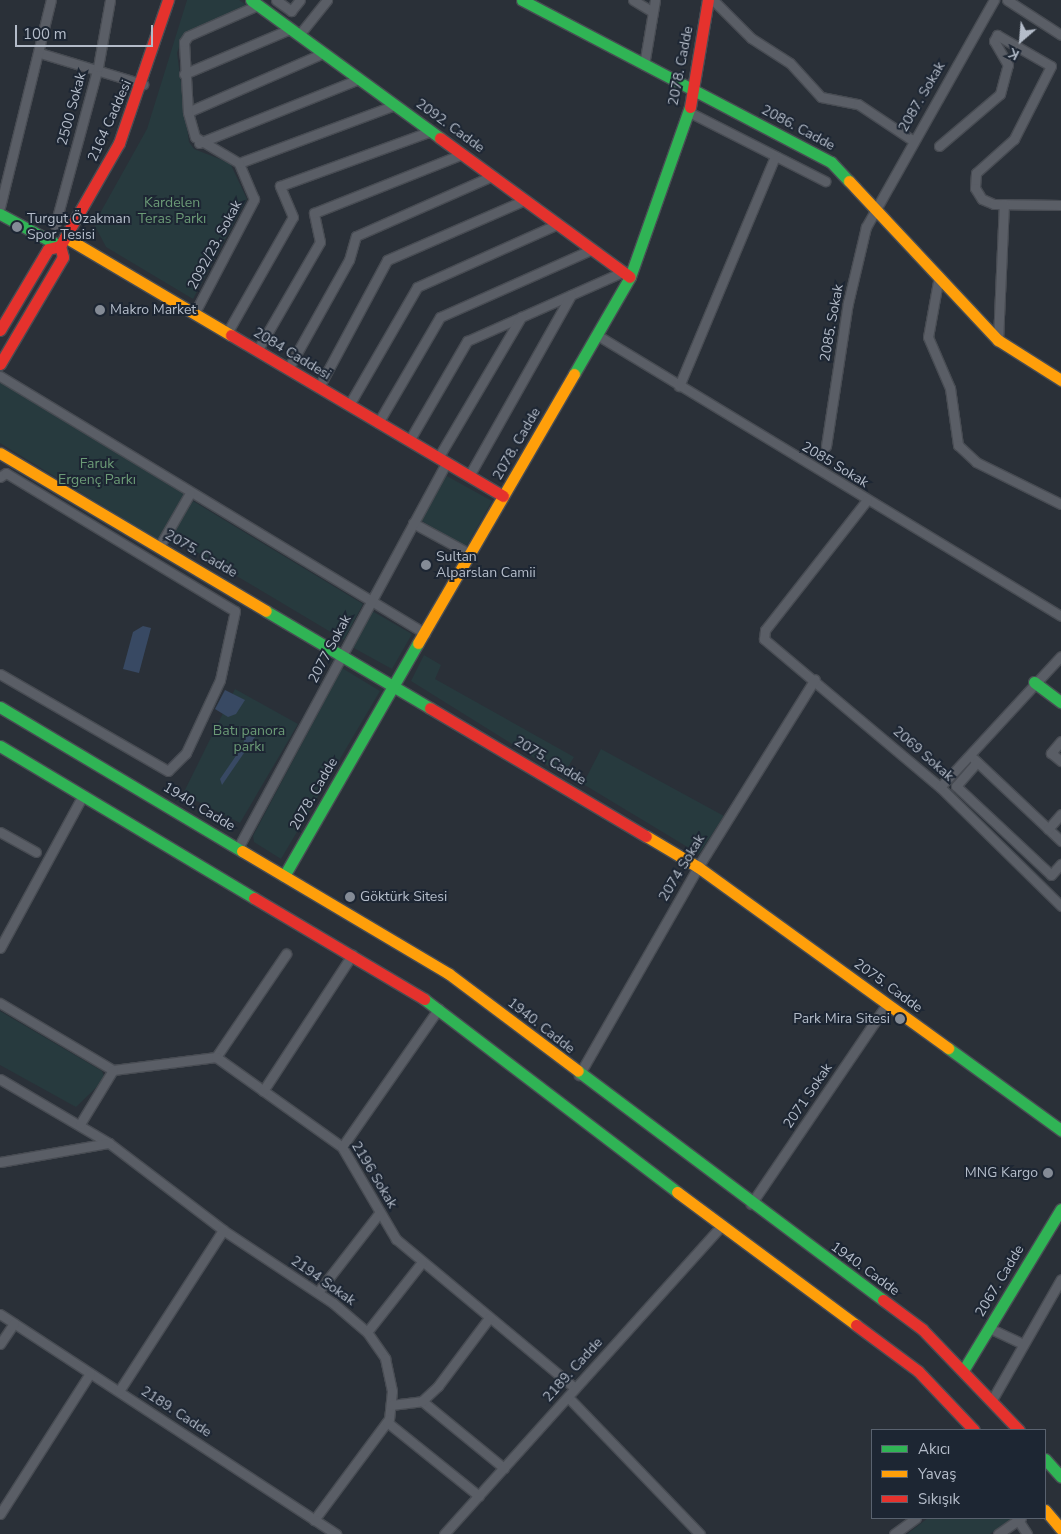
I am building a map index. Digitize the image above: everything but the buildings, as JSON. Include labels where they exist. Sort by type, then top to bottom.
[{"type":"street","points":[[0,207],[40,53],[51,0]]},
{"type":"street","name":"2500 Sokak","points":[[55,225],[98,67],[110,0]]},
{"type":"street","name":"2164 Caddesi","points":[[62,241],[119,143],[143,84],[168,0]]},
{"type":"street","points":[[276,0],[291,11],[300,0]]},
{"type":"street","points":[[184,74],[295,32],[326,0]]},
{"type":"street","name":"2086. Cadde","points":[[522,0],[831,162],[998,340],[1019,357],[1061,380]]},
{"type":"street","points":[[634,0],[653,12]]},
{"type":"street","points":[[644,65],[654,0]]},
{"type":"street","name":"2078. Cadde","points":[[284,876],[597,335],[627,274],[695,91],[708,0]]},
{"type":"street","points":[[713,0],[751,38],[790,63],[815,92],[829,101],[858,104],[912,140]]},
{"type":"street","name":"2087. Sokak","points":[[875,208],[912,140],[994,0]]},
{"type":"street","points":[[1007,0],[1061,35]]},
{"type":"street","points":[[255,2],[185,39],[184,74],[188,112],[199,143],[239,163],[395,105]]},
{"type":"street","name":"2092. Cadde","points":[[255,2],[627,274]]},
{"type":"street","points":[[939,146],[1000,94],[1008,65],[994,41],[997,35],[1051,66],[1014,139],[974,178],[982,200],[1004,204],[1061,205]]},
{"type":"street","points":[[40,53],[98,67],[143,84]]},
{"type":"street","points":[[188,112],[324,53]]},
{"type":"street","points":[[199,143],[359,79]]},
{"type":"street","points":[[688,112],[824,181]]},
{"type":"street","points":[[227,333],[293,217],[280,186],[431,131]]},
{"type":"street","points":[[257,351],[321,239],[314,213],[462,154]]},
{"type":"street","points":[[680,386],[775,156]]},
{"type":"street","name":"2092/23. Sokak","points":[[194,314],[253,205],[252,187],[239,163]]},
{"type":"street","points":[[288,369],[349,260],[359,233],[492,176]]},
{"type":"street","points":[[318,387],[388,259],[525,200]]},
{"type":"street","points":[[998,340],[1004,204]]},
{"type":"street","name":"2085. Sokak","points":[[826,446],[848,303],[864,233],[875,208]]},
{"type":"street","name":"2084 Caddesi","points":[[0,214],[62,241],[194,314],[504,496]]},
{"type":"street","points":[[349,405],[410,296],[419,286],[558,224]]},
{"type":"street","points":[[0,330],[48,249],[62,241],[63,257],[0,364]]},
{"type":"street","points":[[378,423],[440,317],[593,249]]},
{"type":"street","points":[[409,441],[462,346],[474,338],[571,295],[627,274]]},
{"type":"street","points":[[939,276],[928,337],[950,388],[958,445],[976,462],[1061,504]]},
{"type":"street","points":[[469,476],[571,295]]},
{"type":"street","name":"2077 Sokak","points":[[238,848],[413,523],[442,460],[521,317]]},
{"type":"street","name":"2085 Sokak","points":[[597,335],[1061,616]]},
{"type":"street","points":[[0,376],[370,604],[425,633]]},
{"type":"street","name":"2075. Cadde","points":[[0,453],[698,866],[1061,1130]]},
{"type":"street","points":[[0,478],[6,473],[235,611],[220,680],[186,753],[168,771],[0,674]]},
{"type":"street","points":[[159,547],[190,493]]},
{"type":"street","name":"2069 Sokak","points":[[867,500],[765,630],[764,639],[815,679],[940,786],[1061,906]]},
{"type":"street","points":[[413,523],[470,554]]},
{"type":"street","points":[[940,786],[1034,682],[1061,656]]},
{"type":"street","name":"2074 Sokak","points":[[579,1075],[698,866],[815,679]]},
{"type":"street","points":[[1034,682],[1061,702]]},
{"type":"street","name":"1940. Cadde","points":[[0,707],[449,974],[579,1075],[922,1329],[964,1369],[1018,1429]]},
{"type":"street","points":[[1061,740],[1051,753],[1061,761]]},
{"type":"street","points":[[0,746],[439,1008],[722,1225],[918,1371],[973,1429]]},
{"type":"street","points":[[969,755],[1061,841]]},
{"type":"street","points":[[977,762],[956,786],[1051,875],[1061,864]]},
{"type":"street","points":[[0,948],[83,795]]},
{"type":"street","points":[[1048,829],[1061,814]]},
{"type":"street","points":[[0,832],[36,852]]},
{"type":"street","points":[[0,1003],[113,1070],[216,1058],[286,954]]},
{"type":"street","points":[[263,1091],[352,955]]},
{"type":"street","name":"2071 Sokak","points":[[751,1204],[887,1004]]},
{"type":"street","points":[[342,1147],[439,1008]]},
{"type":"street","name":"2196 Sokak","points":[[216,1058],[342,1147],[396,1240],[576,1388]]},
{"type":"street","points":[[80,1124],[113,1070]]},
{"type":"street","name":"2194 Sokak","points":[[0,1079],[80,1124],[109,1143],[222,1230],[318,1292],[367,1332],[385,1358],[391,1405],[387,1422],[314,1520]]},
{"type":"street","points":[[0,1162],[109,1143]]},
{"type":"street","name":"2067. Cadde","points":[[964,1369],[1061,1209]]},
{"type":"street","points":[[318,1292],[380,1212]]},
{"type":"street","name":"2189. Cadde","points":[[444,1534],[722,1225]]},
{"type":"street","points":[[118,1392],[222,1230]]},
{"type":"street","points":[[367,1332],[422,1262]]},
{"type":"street","points":[[992,1400],[1061,1279]]},
{"type":"street","name":"2189. Cadde","points":[[0,1314],[314,1520],[325,1531],[336,1534]]},
{"type":"street","points":[[391,1405],[422,1401],[438,1386],[489,1318]]},
{"type":"street","points":[[0,1344],[14,1323]]},
{"type":"street","points":[[989,1328],[1024,1344]]},
{"type":"street","points":[[0,1514],[90,1373]]},
{"type":"street","points":[[568,1396],[700,1534]]},
{"type":"street","points":[[422,1401],[504,1468]]},
{"type":"street","points":[[387,1422],[479,1496]]},
{"type":"street","points":[[1046,1460],[1061,1477]]},
{"type":"street","points":[[1046,1511],[1061,1529]]},
{"type":"street","points":[[894,1534],[915,1519]]},
{"type":"street","points":[[998,1534],[1020,1519],[1028,1534]]},
{"type":"green space","name":"Kardelen Teras Parkı","points":[[187,0],[239,0],[246,5],[183,36],[177,53],[189,142],[194,149],[230,163],[247,199],[193,299],[106,247],[94,224],[147,129]]},
{"type":"green space","name":"Faruk Ergenç Parkı","points":[[0,382],[184,494],[158,540],[0,443]]},
{"type":"green space","points":[[445,475],[492,501],[466,547],[420,520]]},
{"type":"green space","points":[[193,501],[363,604],[344,640],[178,541],[175,546],[168,542]]},
{"type":"green space","points":[[372,611],[412,634],[392,669],[352,647]]},
{"type":"green space","points":[[424,655],[441,665],[435,679],[574,757],[568,767],[557,772],[411,681]]},
{"type":"green space","points":[[342,668],[380,691],[281,859],[254,842],[253,836]]},
{"type":"green space","name":"Batı panora parkı","points":[[235,689],[298,724],[240,823],[183,794]]},
{"type":"green space","points":[[601,749],[724,816],[699,854],[583,784]]},
{"type":"green space","points":[[0,1011],[102,1071],[105,1079],[76,1107],[0,1065]]},
{"type":"green space","points":[[927,1519],[1012,1519],[990,1534],[907,1534]]},
{"type":"water","points":[[143,626],[151,628],[139,673],[123,669],[133,632]]},
{"type":"water","points":[[225,690],[245,700],[236,714],[228,717],[215,709]]},
{"type":"water","points":[[247,732],[255,737],[222,785],[220,779],[242,747]]},
{"type":"traffic: fast","points":[[251,0],[440,138]]},
{"type":"traffic: fast","points":[[522,0],[831,162],[849,181]]},
{"type":"traffic: fast","points":[[574,374],[630,277],[690,107]]},
{"type":"traffic: fast","points":[[0,214],[60,246]]},
{"type":"traffic: fast","points":[[266,611],[430,708]]},
{"type":"traffic: fast","points":[[284,876],[418,643]]},
{"type":"traffic: fast","points":[[1034,682],[1061,702]]},
{"type":"traffic: fast","points":[[0,707],[242,851]]},
{"type":"traffic: fast","points":[[0,746],[254,898]]},
{"type":"traffic: fast","points":[[424,999],[677,1192]]},
{"type":"traffic: fast","points":[[948,1048],[1061,1130]]},
{"type":"traffic: fast","points":[[578,1071],[883,1300]]},
{"type":"traffic: fast","points":[[964,1369],[1061,1209]]},
{"type":"traffic: fast","points":[[1046,1460],[1061,1477]]},
{"type":"traffic: slow","points":[[849,181],[998,340],[1061,380]]},
{"type":"traffic: slow","points":[[65,237],[231,335]]},
{"type":"traffic: slow","points":[[418,643],[574,374]]},
{"type":"traffic: slow","points":[[0,453],[266,611]]},
{"type":"traffic: slow","points":[[646,836],[698,867],[948,1048]]},
{"type":"traffic: slow","points":[[242,851],[449,974],[578,1071]]},
{"type":"traffic: slow","points":[[677,1192],[856,1325]]},
{"type":"traffic: slow","points":[[1046,1511],[1061,1529]]},
{"type":"traffic: jam","points":[[60,246],[119,143],[168,0]]},
{"type":"traffic: jam","points":[[690,107],[708,0]]},
{"type":"traffic: jam","points":[[440,138],[630,277]]},
{"type":"traffic: jam","points":[[0,330],[48,249],[60,246]]},
{"type":"traffic: jam","points":[[0,364],[63,257],[60,246]]},
{"type":"traffic: jam","points":[[231,335],[503,496]]},
{"type":"traffic: jam","points":[[430,708],[646,836]]},
{"type":"traffic: jam","points":[[254,898],[424,999]]},
{"type":"traffic: jam","points":[[883,1300],[922,1329],[1018,1429]]},
{"type":"traffic: jam","points":[[856,1325],[918,1371],[973,1429]]},
{"type":"place","name":"Turgut Özakman Spor Tesisi","points":[[17,227]]},
{"type":"place","name":"Makro Market","points":[[100,310]]},
{"type":"place","name":"Sultan Alparslan Camii","points":[[426,565]]},
{"type":"place","name":"Göktürk Sitesi","points":[[350,897]]},
{"type":"place","name":"Park Mira Sitesi","points":[[900,1019]]},
{"type":"place","name":"MNG Kargo","points":[[1048,1173]]}]
